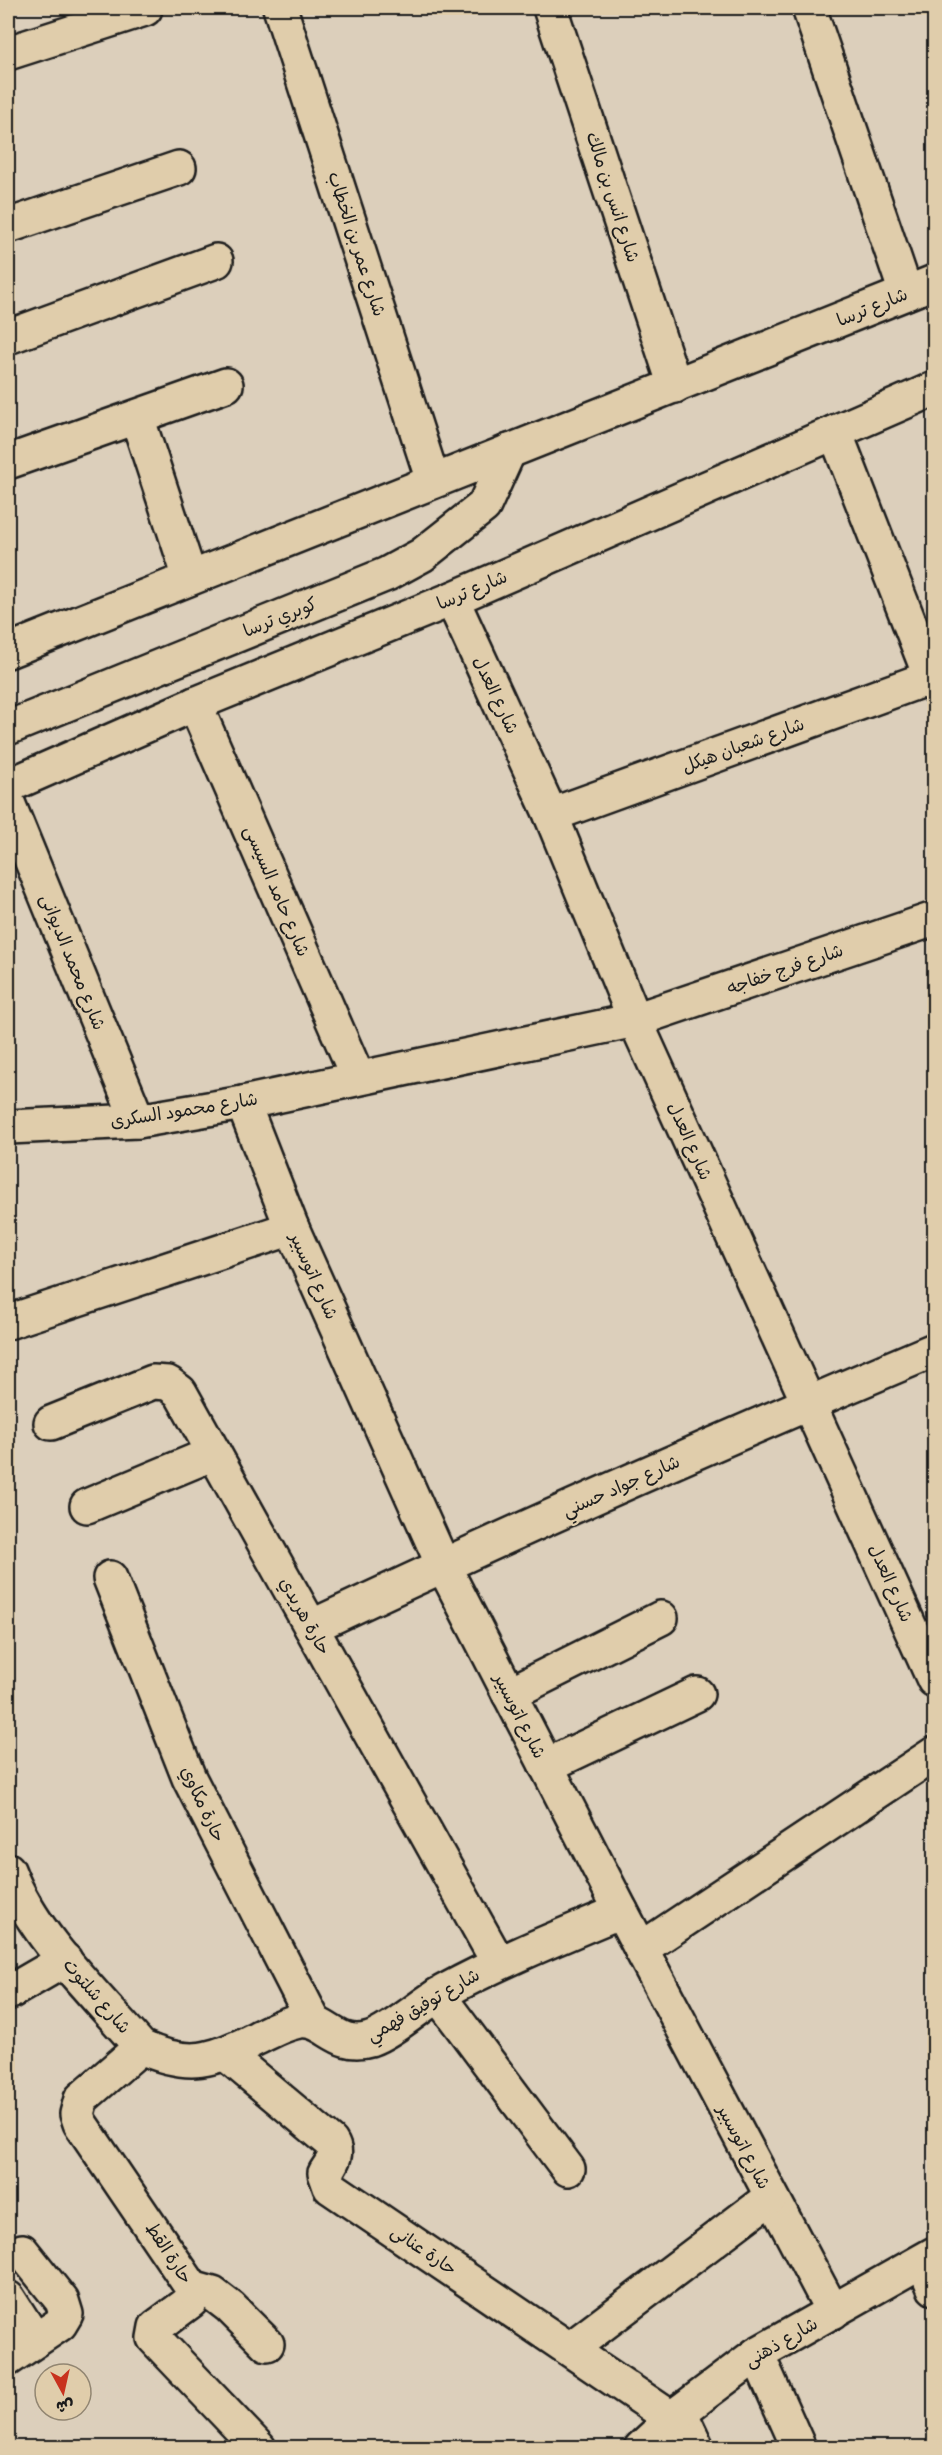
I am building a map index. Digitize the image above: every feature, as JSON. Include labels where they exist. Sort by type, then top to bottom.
[{"type":"street","name":"شارع عمر بن الخطاب","points":[[280,8],[433,481]]},
{"type":"street","name":"شارع انس بن مالك","points":[[550,8],[675,386]]},
{"type":"street","points":[[809,8],[920,288]]},
{"type":"street","points":[[8,53],[145,9]]},
{"type":"street","points":[[8,226],[178,168]]},
{"type":"street","points":[[8,337],[216,261]]},
{"type":"street","name":"شارع ترسا","points":[[8,651],[920,288]]},
{"type":"street","points":[[8,462],[225,385]]},
{"type":"street","name":"شارع ترسا","points":[[8,786],[195,704],[452,599],[934,389]]},
{"type":"street","points":[[138,417],[190,578]]},
{"type":"street","points":[[835,432],[933,680]]},
{"type":"street","name":"كوبري ترسا","points":[[8,728],[376,579],[422,555],[483,506],[509,451]]},
{"type":"street","name":"شارع العدل","points":[[452,599],[551,815],[635,1020],[934,1680]]},
{"type":"street","name":"شارع شعبان هيكل","points":[[551,815],[933,680]]},
{"type":"street","name":"شارع حامد السيسى","points":[[195,704],[358,1078]]},
{"type":"street","name":"شارع محمد الديوانى","points":[[8,803],[138,1121]]},
{"type":"street","name":"شارع فرج خفاجه","points":[[358,1078],[635,1020],[934,919]]},
{"type":"street","name":"شارع محمود السكرى","points":[[8,1127],[138,1121],[243,1103],[358,1078]]},
{"type":"street","name":"شارع اتوسبير","points":[[243,1103],[292,1228],[443,1565],[621,1911],[833,2312]]},
{"type":"street","points":[[8,1322],[292,1228]]},
{"type":"street","name":"شارع جواد حسني","points":[[310,1627],[443,1565],[934,1350]]},
{"type":"street","name":"حارة هريدي","points":[[51,1423],[153,1382],[168,1383],[180,1392],[498,1962]]},
{"type":"street","points":[[87,1506],[214,1453]]},
{"type":"street","name":"حارة مكاوي","points":[[110,1578],[189,1778],[314,2022]]},
{"type":"street","points":[[509,1694],[661,1618]]},
{"type":"street","points":[[546,1766],[697,1694]]},
{"type":"street","points":[[641,1949],[934,1754]]},
{"type":"street","name":"شارع شلتوت","points":[[8,1870],[32,1917],[65,1960],[141,2047],[158,2054],[181,2059],[205,2060],[226,2054]]},
{"type":"street","name":"شارع توفيق فهمي","points":[[314,2022],[342,2040],[356,2043],[373,2038],[438,1995],[498,1962],[621,1911]]},
{"type":"street","points":[[8,1993],[65,1960]]},
{"type":"street","points":[[438,1995],[568,2169]]},
{"type":"street","points":[[226,2054],[298,2020],[314,2022]]},
{"type":"street","name":"حارة القط","points":[[141,2047],[81,2099],[77,2114],[80,2123],[192,2289],[193,2295],[190,2301],[156,2327],[154,2338],[259,2448]]},
{"type":"street","name":"حارة عنانى","points":[[226,2054],[331,2142],[336,2155],[325,2173],[330,2187],[570,2349],[675,2415]]},
{"type":"street","points":[[570,2349],[771,2197]]},
{"type":"street","points":[[8,2359],[60,2324],[66,2314],[62,2301],[22,2251]]},
{"type":"street","name":"شارع ذهنى","points":[[641,2448],[675,2415],[757,2354],[833,2312],[930,2268]]},
{"type":"street","points":[[192,2289],[213,2294],[230,2307],[267,2344]]},
{"type":"street","points":[[8,2298],[35,2340]]},
{"type":"street","points":[[757,2354],[800,2448]]},
{"type":"street","points":[[675,2415],[697,2448]]}]
